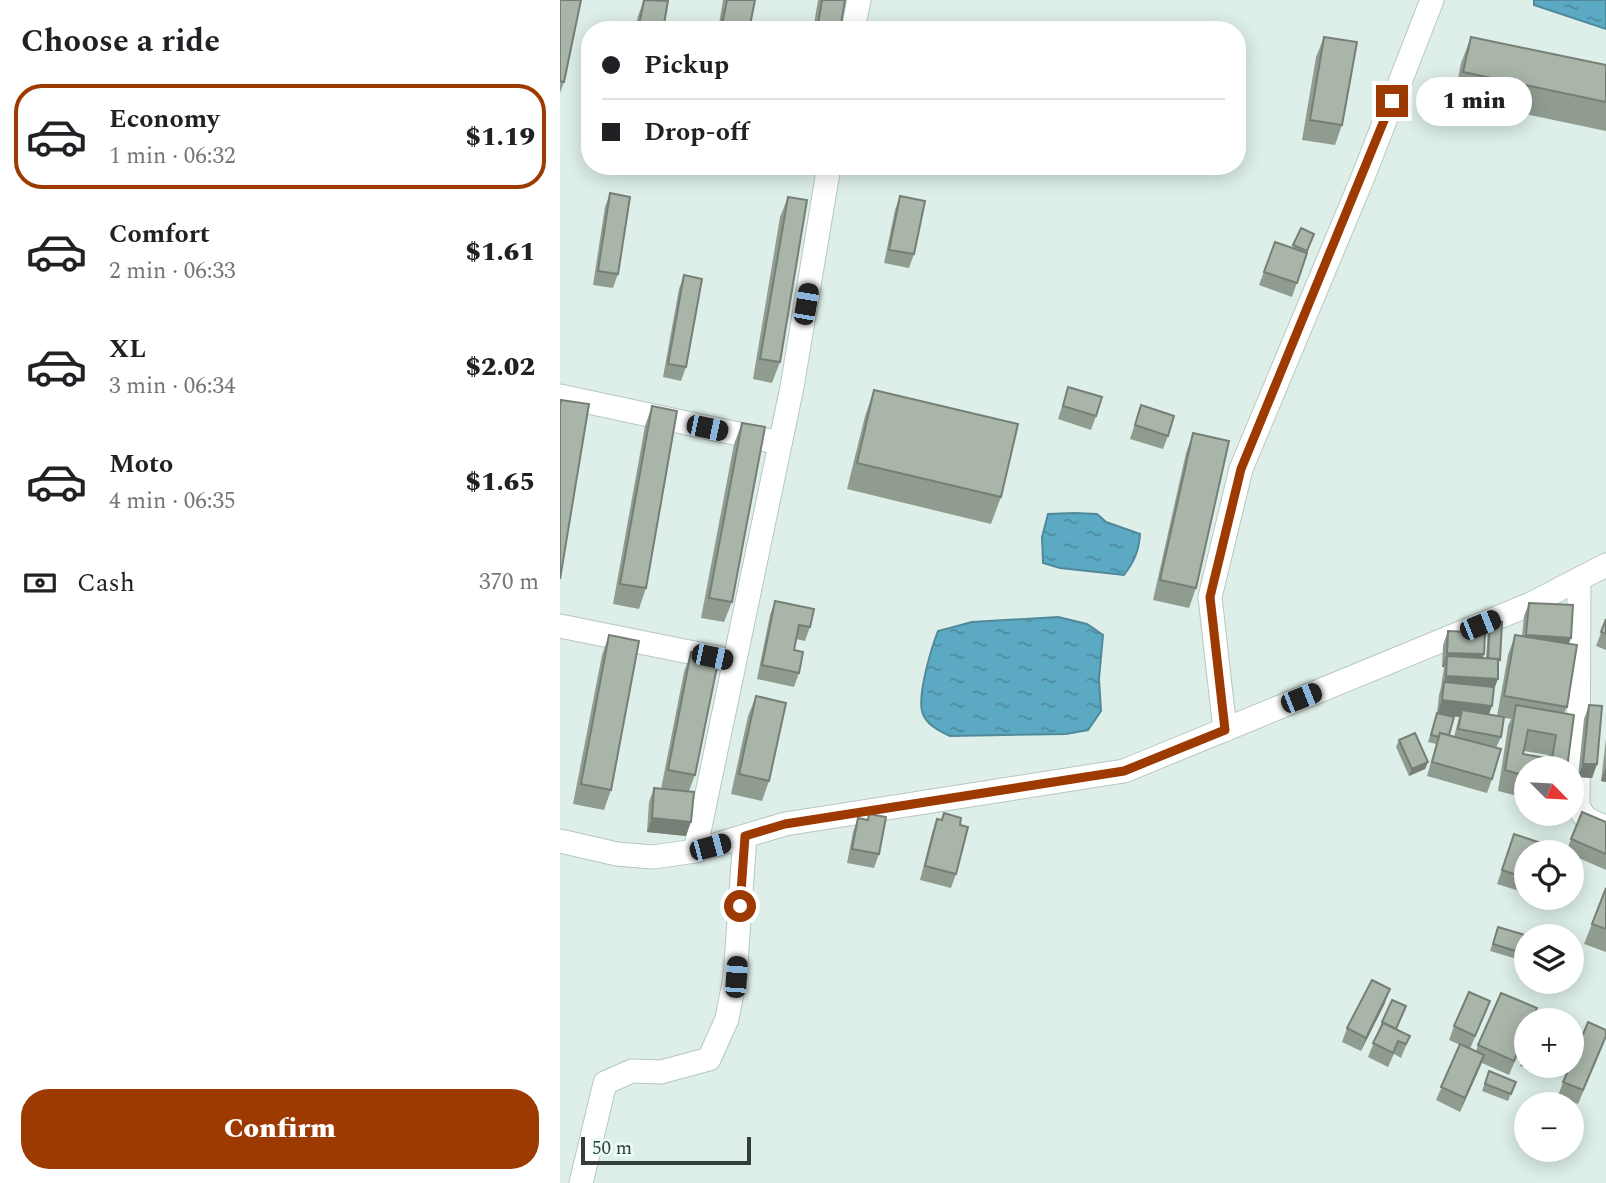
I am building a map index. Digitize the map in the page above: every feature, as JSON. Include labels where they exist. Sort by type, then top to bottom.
[{"type":"street","points":[[855,21],[859,0]]},
{"type":"street","points":[[1225,730],[1210,597],[1241,469],[1363,177],[1432,0]]},
{"type":"street","points":[[695,851],[780,443],[827,175]]},
{"type":"street","points":[[560,396],[780,443]]},
{"type":"street","points":[[560,841],[617,854],[653,857],[695,851],[785,824],[1124,771],[1531,604],[1606,565]]},
{"type":"street","points":[[1579,579],[1578,804],[1581,814],[1606,827]]},
{"type":"street","points":[[560,625],[736,662]]},
{"type":"street","points":[[581,1183],[605,1083],[632,1070],[661,1073],[709,1059],[727,1019],[736,977],[745,836]]},
{"type":"water","points":[[1534,0],[1606,0],[1606,29],[1534,5]]},
{"type":"water","points":[[1048,514],[1097,514],[1106,522],[1140,534],[1135,556],[1124,575],[1060,568],[1043,563],[1042,537]]},
{"type":"water","points":[[1058,617],[1087,624],[1103,635],[1099,679],[1101,711],[1088,730],[1066,734],[950,736],[926,720],[921,703],[923,683],[938,631],[972,622]]},
{"type":"building","points":[[560,0],[581,0],[564,82],[560,81]]},
{"type":"building","points":[[644,0],[668,1],[665,21],[640,21]]},
{"type":"building","points":[[727,0],[755,0],[751,21],[723,21]]},
{"type":"building","points":[[822,0],[845,0],[842,21],[818,21]]},
{"type":"building","points":[[1324,37],[1357,42],[1342,125],[1310,120]]},
{"type":"building","points":[[1471,37],[1606,65],[1606,102],[1463,72]]},
{"type":"building","points":[[610,193],[630,197],[618,274],[598,271]]},
{"type":"building","points":[[900,196],[925,201],[914,254],[889,250]]},
{"type":"building","points":[[788,197],[807,200],[780,362],[760,359]]},
{"type":"building","points":[[1301,228],[1314,234],[1307,251],[1293,245]]},
{"type":"building","points":[[1275,242],[1307,253],[1297,283],[1264,272]]},
{"type":"building","points":[[684,275],[702,279],[686,367],[668,364]]},
{"type":"building","points":[[1068,387],[1102,397],[1096,416],[1063,406]]},
{"type":"building","points":[[874,390],[1018,424],[1001,497],[857,463]]},
{"type":"building","points":[[561,400],[589,404],[560,579],[560,406]]},
{"type":"building","points":[[1141,405],[1174,416],[1168,436],[1135,425]]},
{"type":"building","points":[[652,406],[677,411],[646,588],[620,584]]},
{"type":"building","points":[[742,423],[765,427],[732,602],[709,598]]},
{"type":"building","points":[[1193,433],[1229,441],[1196,588],[1160,580]]},
{"type":"building","points":[[775,601],[814,609],[810,627],[799,625],[794,650],[803,652],[799,673],[762,665]]},
{"type":"building","points":[[1529,603],[1573,605],[1571,638],[1526,635]]},
{"type":"building","points":[[1606,619],[1606,634],[1601,632]]},
{"type":"building","points":[[1490,621],[1502,622],[1500,660],[1488,658]]},
{"type":"building","points":[[1448,631],[1485,633],[1484,654],[1447,653]]},
{"type":"building","points":[[609,635],[639,641],[611,790],[581,784]]},
{"type":"building","points":[[1515,635],[1577,645],[1567,707],[1504,696]]},
{"type":"building","points":[[691,652],[719,657],[695,775],[668,770]]},
{"type":"building","points":[[1447,656],[1498,659],[1498,679],[1446,676]]},
{"type":"building","points":[[1444,682],[1494,687],[1492,706],[1442,700]]},
{"type":"building","points":[[756,696],[786,703],[769,781],[739,774]]},
{"type":"building","points":[[1516,705],[1574,715],[1569,756],[1552,756],[1556,735],[1528,730],[1523,754],[1535,756],[1514,756],[1514,773],[1505,770]]},
{"type":"building","points":[[1589,705],[1602,706],[1597,764],[1584,764]]},
{"type":"building","points":[[1462,710],[1504,717],[1501,737],[1458,729]]},
{"type":"building","points":[[1437,713],[1454,717],[1449,735],[1431,735]]},
{"type":"building","points":[[1415,733],[1428,762],[1412,769],[1399,740]]},
{"type":"building","points":[[1440,733],[1501,749],[1492,779],[1432,762]]},
{"type":"building","points":[[654,788],[694,792],[691,822],[652,818]]},
{"type":"building","points":[[944,813],[961,818],[960,825],[968,827],[956,874],[925,866],[937,819],[942,820]]},
{"type":"building","points":[[1584,813],[1606,822],[1606,854],[1584,845],[1584,840],[1571,839],[1576,826],[1584,826]]},
{"type":"building","points":[[869,814],[886,817],[879,854],[852,849],[858,818],[868,820]]},
{"type":"building","points":[[1514,834],[1532,840],[1514,840],[1514,874],[1502,870]]},
{"type":"building","points":[[1606,888],[1606,929],[1592,924]]},
{"type":"building","points":[[1498,927],[1514,932],[1514,950],[1493,944]]},
{"type":"building","points":[[1372,980],[1390,989],[1366,1038],[1347,1028]]},
{"type":"building","points":[[1469,992],[1490,1001],[1475,1036],[1454,1026]]},
{"type":"building","points":[[1501,993],[1537,1008],[1514,1008],[1514,1061],[1478,1045]]},
{"type":"building","points":[[1392,1000],[1406,1006],[1396,1029],[1382,1022]]},
{"type":"building","points":[[1588,1022],[1606,1030],[1606,1036],[1583,1090],[1563,1082],[1565,1078],[1584,1078],[1584,1032]]},
{"type":"building","points":[[1383,1023],[1410,1036],[1406,1044],[1398,1041],[1393,1053],[1373,1043]]},
{"type":"building","points":[[1460,1044],[1484,1055],[1465,1098],[1441,1087]]},
{"type":"building","points":[[1489,1071],[1516,1082],[1511,1094],[1485,1084]]},
{"type":"route","points":[[740,906],[745,836],[785,824],[1124,771],[1225,730],[1210,597],[1241,469],[1392,101]]}]
